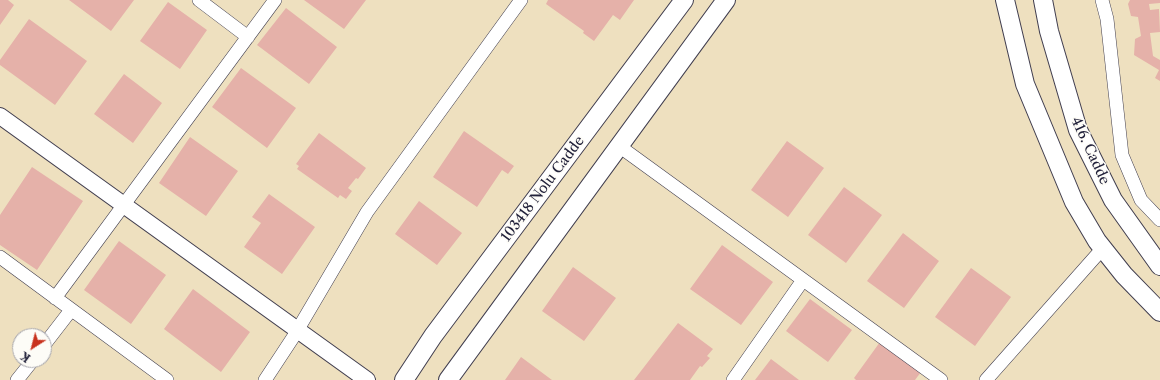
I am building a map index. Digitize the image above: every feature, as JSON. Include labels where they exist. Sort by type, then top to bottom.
[{"type":"main road","name":"103418 Nolu Cadde","points":[[404,380],[433,336],[684,0]]},
{"type":"main road","points":[[448,380],[726,0]]},
{"type":"main road","points":[[1005,0],[1025,84],[1050,148],[1074,202],[1103,248],[1124,275],[1160,312]]},
{"type":"main road","name":"416. Cadde","points":[[1043,0],[1049,31],[1078,130],[1113,200],[1160,266]]},
{"type":"street","points":[[199,0],[248,37]]},
{"type":"street","points":[[55,298],[123,204],[276,0]]},
{"type":"street","points":[[265,380],[298,329],[366,212],[522,0]]},
{"type":"street","points":[[1102,0],[1106,18],[1122,155],[1141,200],[1160,220]]},
{"type":"street","points":[[0,116],[367,380]]},
{"type":"street","points":[[619,146],[941,380]]},
{"type":"street","points":[[986,380],[1103,248]]},
{"type":"street","points":[[0,257],[167,380]]},
{"type":"street","points":[[733,380],[803,280]]},
{"type":"street","points":[[52,335],[71,310]]},
{"type":"street","points":[[17,380],[27,368]]},
{"type":"building","points":[[0,0],[8,0],[14,5],[0,25]]},
{"type":"building","points":[[69,0],[134,0],[111,31]]},
{"type":"building","points":[[304,0],[366,0],[344,29]]},
{"type":"building","points":[[548,0],[634,0],[620,20],[613,15],[594,41],[583,33],[584,31],[546,4]]},
{"type":"building","points":[[1130,0],[1160,0],[1160,3],[1149,4],[1150,10],[1159,9],[1160,32],[1150,33],[1153,56],[1160,60],[1160,81],[1155,78],[1159,70],[1134,55],[1135,39],[1141,36],[1138,17],[1131,16],[1128,4]]},
{"type":"building","points":[[168,2],[207,30],[180,69],[140,41]]},
{"type":"building","points":[[286,8],[337,47],[309,84],[257,45]]},
{"type":"building","points":[[29,19],[87,61],[55,105],[0,65],[0,60]]},
{"type":"building","points":[[241,68],[296,108],[267,148],[212,107]]},
{"type":"building","points":[[124,74],[162,103],[133,143],[94,114]]},
{"type":"building","points":[[464,131],[514,166],[508,174],[502,170],[477,207],[433,177]]},
{"type":"building","points":[[319,133],[366,168],[358,179],[356,178],[348,188],[352,191],[346,199],[340,195],[338,198],[297,169],[299,166],[296,164]]},
{"type":"building","points":[[190,137],[238,171],[206,216],[159,183]]},
{"type":"building","points":[[787,141],[824,168],[788,217],[751,190]]},
{"type":"building","points":[[32,167],[83,201],[37,270],[0,245],[0,215]]},
{"type":"building","points":[[844,187],[882,215],[846,263],[808,235]]},
{"type":"building","points":[[269,194],[315,227],[282,274],[244,247],[261,223],[252,217]]},
{"type":"building","points":[[419,201],[462,233],[437,265],[395,234]]},
{"type":"building","points":[[903,233],[939,261],[904,308],[867,281]]},
{"type":"building","points":[[119,241],[166,275],[131,324],[84,290]]},
{"type":"building","points":[[722,245],[773,282],[741,325],[690,289]]},
{"type":"building","points":[[573,267],[616,298],[584,341],[542,311]]},
{"type":"building","points":[[971,268],[1011,297],[975,346],[935,317]]},
{"type":"building","points":[[193,289],[250,332],[221,372],[164,329]]},
{"type":"building","points":[[810,299],[852,330],[828,362],[786,331]]},
{"type":"building","points":[[678,323],[713,349],[707,356],[710,358],[702,367],[700,366],[690,380],[634,380]]},
{"type":"building","points":[[880,342],[921,372],[915,380],[856,380],[854,378]]},
{"type":"building","points":[[521,357],[552,380],[505,380]]},
{"type":"building","points":[[771,359],[799,380],[755,380]]}]
